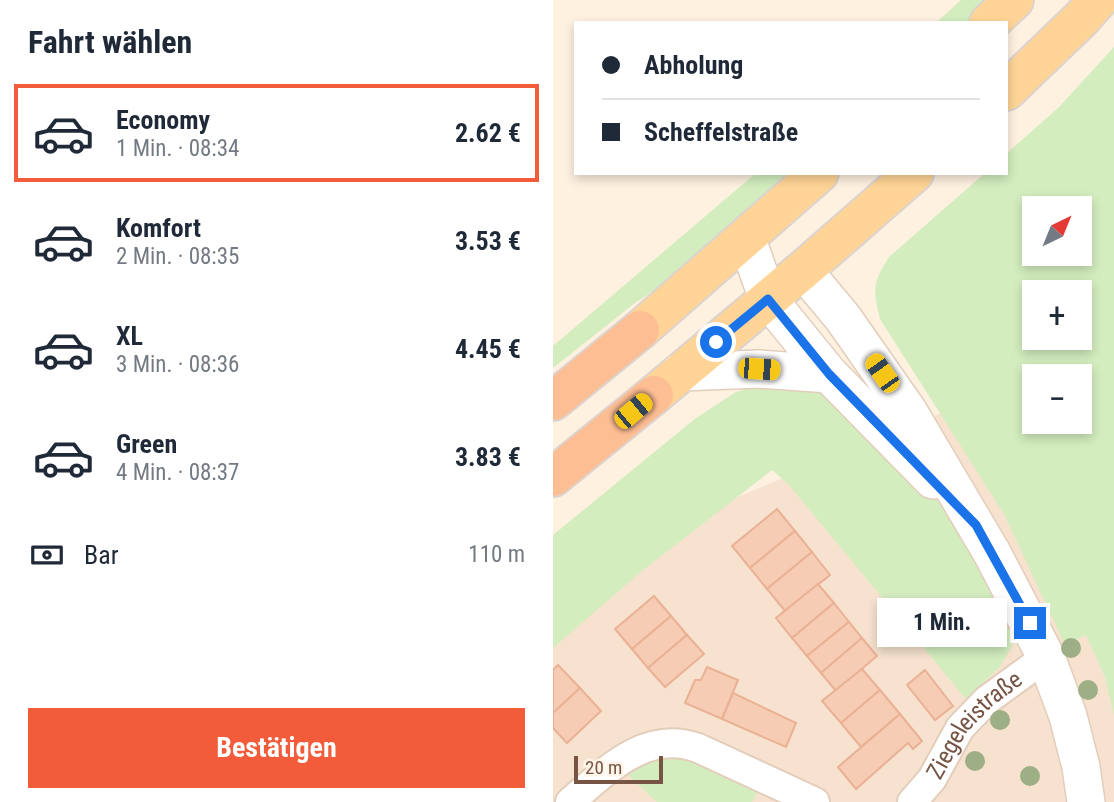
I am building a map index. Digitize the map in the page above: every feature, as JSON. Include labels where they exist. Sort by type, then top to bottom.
[{"type":"highway","points":[[553,401],[640,330]]},
{"type":"highway","points":[[553,477],[667,384]]},
{"type":"main road","points":[[991,21],[1014,0]]},
{"type":"main road","points":[[1008,89],[1098,0]]},
{"type":"main road","points":[[640,330],[817,175]]},
{"type":"main road","points":[[667,384],[912,175]]},
{"type":"main road","points":[[746,237],[803,270]]},
{"type":"street","points":[[746,237],[768,299],[829,374],[976,525]]},
{"type":"street","points":[[803,270],[843,318],[908,411],[1017,599],[1046,657],[1068,716],[1081,767],[1086,802]]},
{"type":"street","points":[[667,384],[759,369],[829,374]]},
{"type":"street","name":"Ziegeleistraße","points":[[912,802],[932,779],[960,728],[987,700],[1046,657]]},
{"type":"street","points":[[570,802],[622,758],[650,746],[670,743],[689,744],[815,802]]},
{"type":"shaded area","points":[[1114,248],[1114,802],[553,802],[553,573],[975,399],[1022,350],[1092,350],[1092,280],[1089,280]]},
{"type":"green space","points":[[961,0],[992,0],[971,21],[938,21]]},
{"type":"green space","points":[[1114,47],[1114,715],[1105,677],[1086,635],[1065,645],[1004,514],[880,319],[876,301],[875,287],[889,257],[983,175],[1008,175],[1008,152],[1059,107]]},
{"type":"green space","points":[[754,175],[801,175],[702,259],[635,303],[553,368],[553,346]]},
{"type":"green space","points":[[772,382],[811,384],[842,399],[904,462],[944,509],[983,569],[1017,637],[1000,667],[966,699],[789,485],[772,470],[643,570],[553,648],[553,535],[696,418],[736,392]]},
{"type":"green space","points":[[652,759],[689,759],[759,789],[752,802],[657,802],[626,773]]},
{"type":"building","points":[[777,509],[795,531],[750,568],[732,546]]},
{"type":"building","points":[[795,531],[812,552],[767,589],[750,568]]},
{"type":"building","points":[[812,552],[830,575],[785,611],[767,589]]},
{"type":"building","points":[[818,584],[834,603],[792,638],[776,618]]},
{"type":"building","points":[[654,596],[671,616],[632,649],[615,629]]},
{"type":"building","points":[[834,603],[849,622],[807,656],[792,638]]},
{"type":"building","points":[[671,616],[687,635],[648,668],[632,649]]},
{"type":"building","points":[[849,622],[862,638],[821,673],[807,656]]},
{"type":"building","points":[[687,635],[704,654],[665,687],[648,668]]},
{"type":"building","points":[[862,638],[877,656],[836,691],[821,673]]},
{"type":"building","points":[[558,665],[580,688],[553,713],[553,670]]},
{"type":"building","points":[[707,667],[738,680],[722,719],[685,703],[695,680],[701,680]]},
{"type":"building","points":[[862,669],[880,690],[841,723],[822,701]]},
{"type":"building","points":[[925,670],[953,706],[935,720],[907,685]]},
{"type":"building","points":[[580,688],[601,711],[567,743],[553,728],[553,713]]},
{"type":"building","points":[[880,690],[900,714],[861,747],[841,723]]},
{"type":"building","points":[[733,693],[796,723],[786,747],[722,719]]},
{"type":"building","points":[[900,714],[922,741],[913,749],[908,743],[856,789],[838,767]]},
{"type":"route","points":[[716,342],[768,299],[829,374],[976,525],[1030,623]]}]
